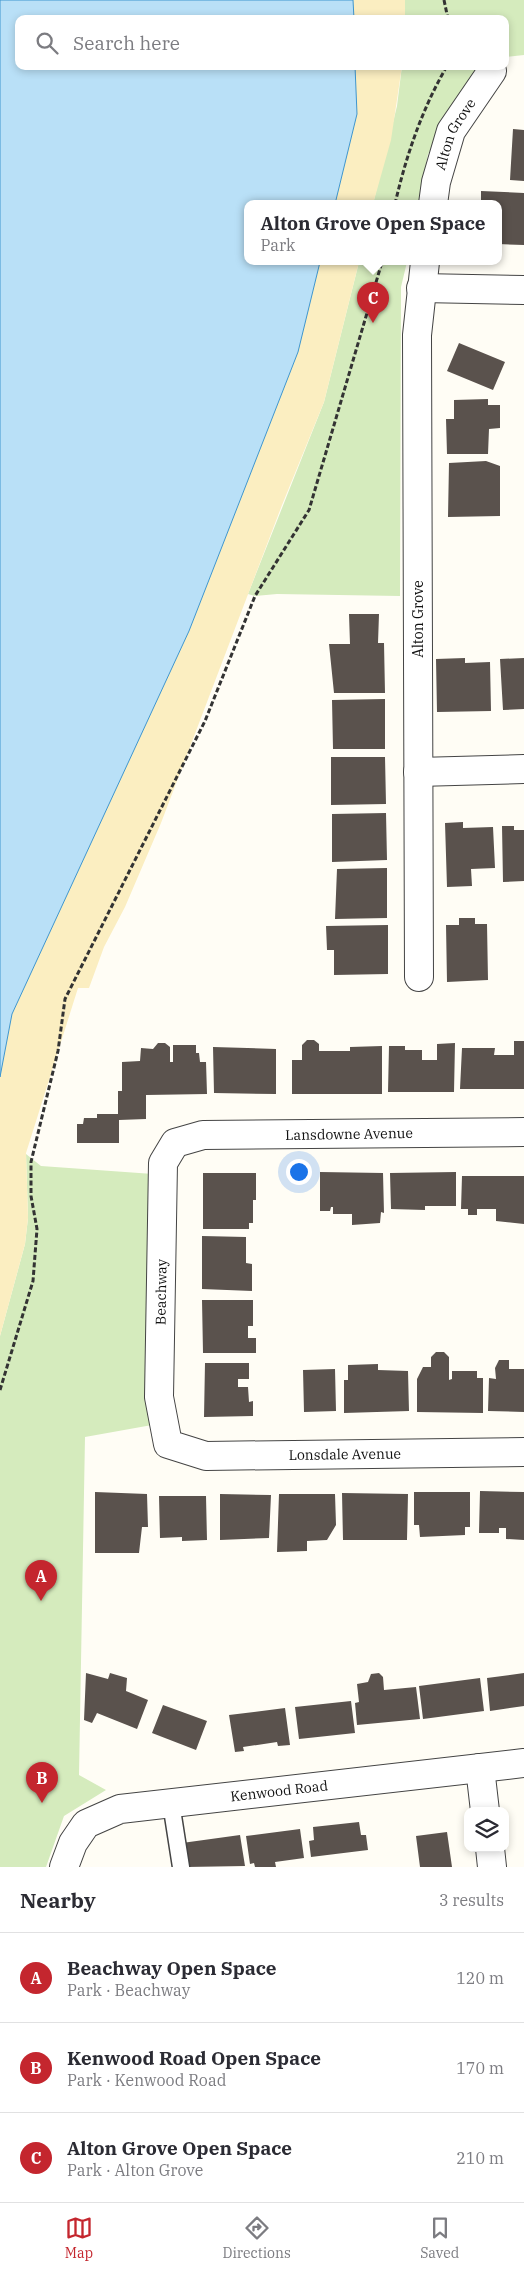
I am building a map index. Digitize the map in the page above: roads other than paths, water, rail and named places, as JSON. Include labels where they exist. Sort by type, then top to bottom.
[{"type":"street","name":"Alton Grove","points":[[434,200],[436,182],[451,131],[492,70]]},
{"type":"street","name":"Alton Grove","points":[[419,977],[417,335],[423,275]]},
{"type":"street","points":[[423,275],[524,290]]},
{"type":"street","points":[[418,772],[524,769]]},
{"type":"street","name":"Lansdowne Avenue","points":[[175,1143],[202,1135],[524,1132]]},
{"type":"street","name":"Beachway","points":[[168,1444],[159,1397],[162,1173],[163,1163],[175,1143]]},
{"type":"street","name":"Lonsdale Avenue","points":[[168,1444],[206,1456],[524,1452]]},
{"type":"street","name":"Kenwood Road","points":[[64,1867],[73,1843],[86,1824],[120,1809],[524,1763]]},
{"type":"street","points":[[480,1768],[485,1807]]},
{"type":"street","points":[[490,1852],[492,1867]]},
{"type":"lane","points":[[171,1803],[181,1867]]},
{"type":"water","points":[[0,0],[353,0],[354,15],[15,15],[15,70],[355,70],[357,114],[336,200],[244,200],[244,265],[319,265],[298,352],[189,631],[12,1014],[0,1077]]},
{"type":"place","name":"Alton Grove Open Space","points":[[373,323]]},
{"type":"place","name":"Beachway Open Space","points":[[41,1601]]},
{"type":"place","name":"Kenwood Road Open Space","points":[[42,1803]]}]
